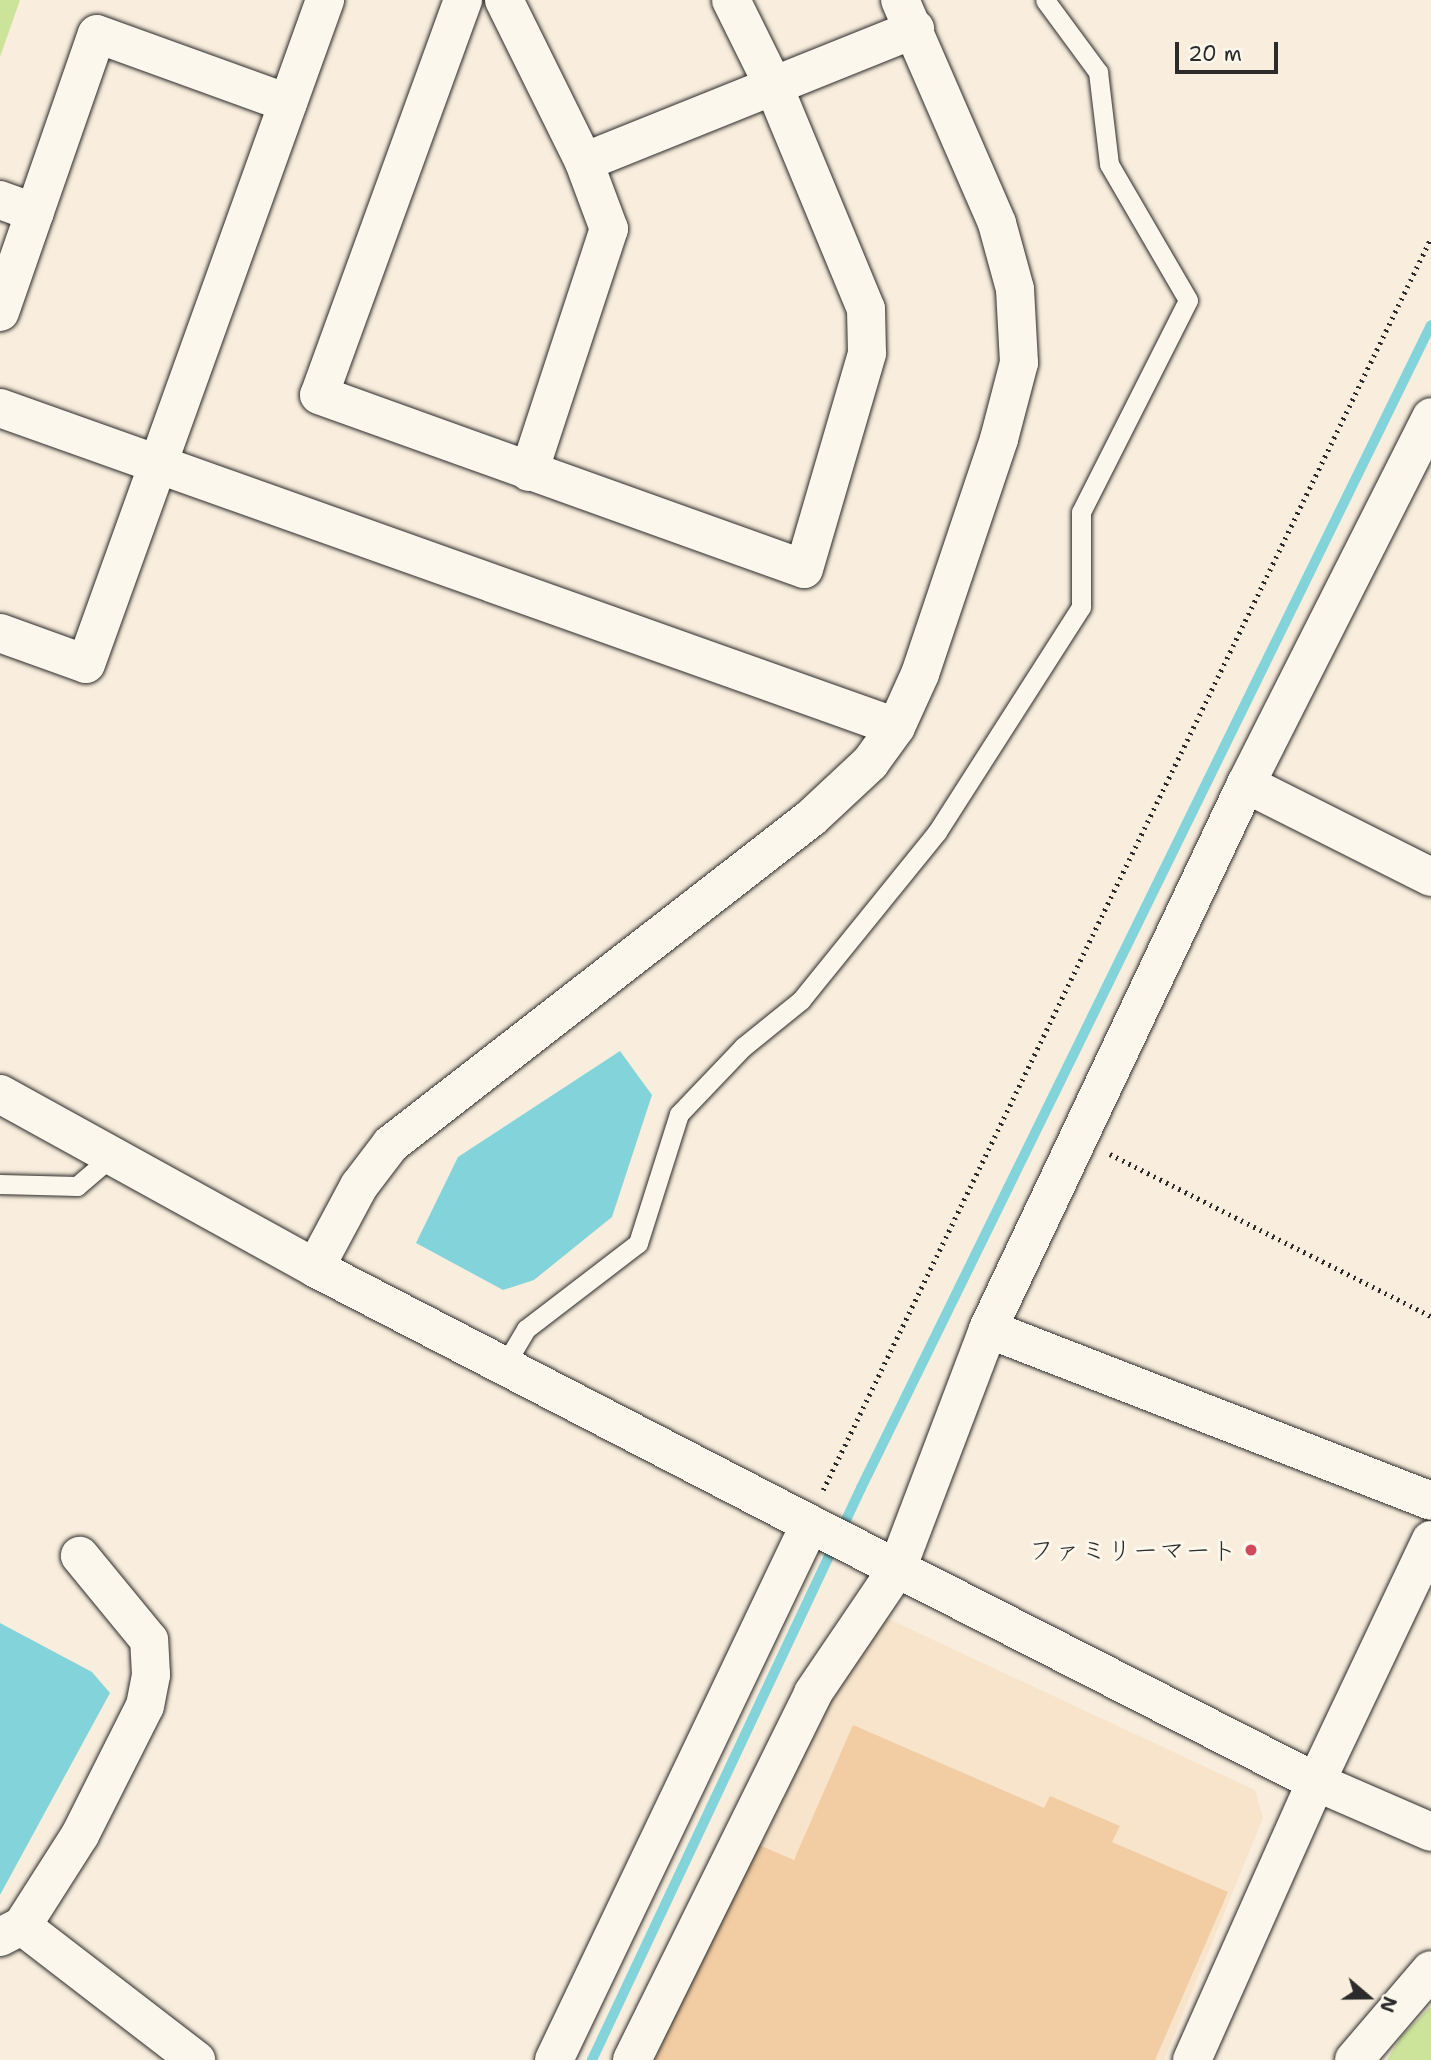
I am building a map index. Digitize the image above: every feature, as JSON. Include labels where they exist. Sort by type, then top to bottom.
[{"type":"street","points":[[0,633],[86,664],[325,0]]},
{"type":"street","points":[[463,0],[319,395],[804,569],[867,353],[866,309],[774,87],[730,0]]},
{"type":"street","points":[[503,0],[584,162],[609,229],[529,472]]},
{"type":"street","points":[[315,1268],[359,1186],[391,1144],[811,818],[870,763],[895,727],[920,674],[1019,363],[1016,289],[998,223],[907,14],[774,87],[584,162]]},
{"type":"street","points":[[0,312],[17,207],[97,34],[288,103]]},
{"type":"street","points":[[0,408],[895,727]]},
{"type":"street","points":[[632,2060],[813,1693],[889,1565],[988,1329],[1078,1138],[1246,784],[1431,417]]},
{"type":"street","points":[[1246,784],[1431,877]]},
{"type":"street","points":[[0,1094],[315,1268],[889,1565],[1316,1782],[1431,1832]]},
{"type":"street","points":[[988,1329],[1431,1502]]},
{"type":"street","points":[[554,2060],[810,1524]]},
{"type":"street","points":[[1192,2060],[1316,1782],[1431,1540]]},
{"type":"street","points":[[80,1556],[149,1640],[151,1675],[145,1706],[80,1835],[11,1932],[197,2060]]},
{"type":"street","points":[[1354,2060],[1431,1970]]},
{"type":"lane","points":[[504,1366],[526,1329],[638,1242],[679,1114],[743,1048],[802,1000],[937,832],[1081,607],[1081,512],[1188,300],[1109,164],[1098,72],[1045,0]]},
{"type":"lane","points":[[0,1184],[78,1186],[111,1157]]},
{"type":"path","points":[[810,1524],[820,1496],[1431,238]]},
{"type":"path","points":[[1078,1138],[1431,1316]]},
{"type":"shaded area","points":[[880,1615],[1255,1790],[1263,1818],[1164,2060],[647,2060],[821,1705]]},
{"type":"green space","points":[[0,0],[20,0],[0,57]]},
{"type":"green space","points":[[1431,2006],[1431,2060],[1387,2060],[1401,2037]]},
{"type":"water","points":[[620,1051],[652,1095],[612,1217],[534,1280],[503,1290],[416,1243],[458,1157]]},
{"type":"water","points":[[0,1623],[92,1672],[110,1693],[0,1895]]},
{"type":"building","points":[[853,1725],[1044,1808],[1050,1796],[1120,1826],[1112,1842],[1228,1892],[1155,2060],[655,2060],[750,1841],[794,1860]]},
{"type":"waterway","points":[[592,2060],[861,1488],[1431,325]]},
{"type":"place","name":"ファミリーマート","points":[[1251,1550]]}]
